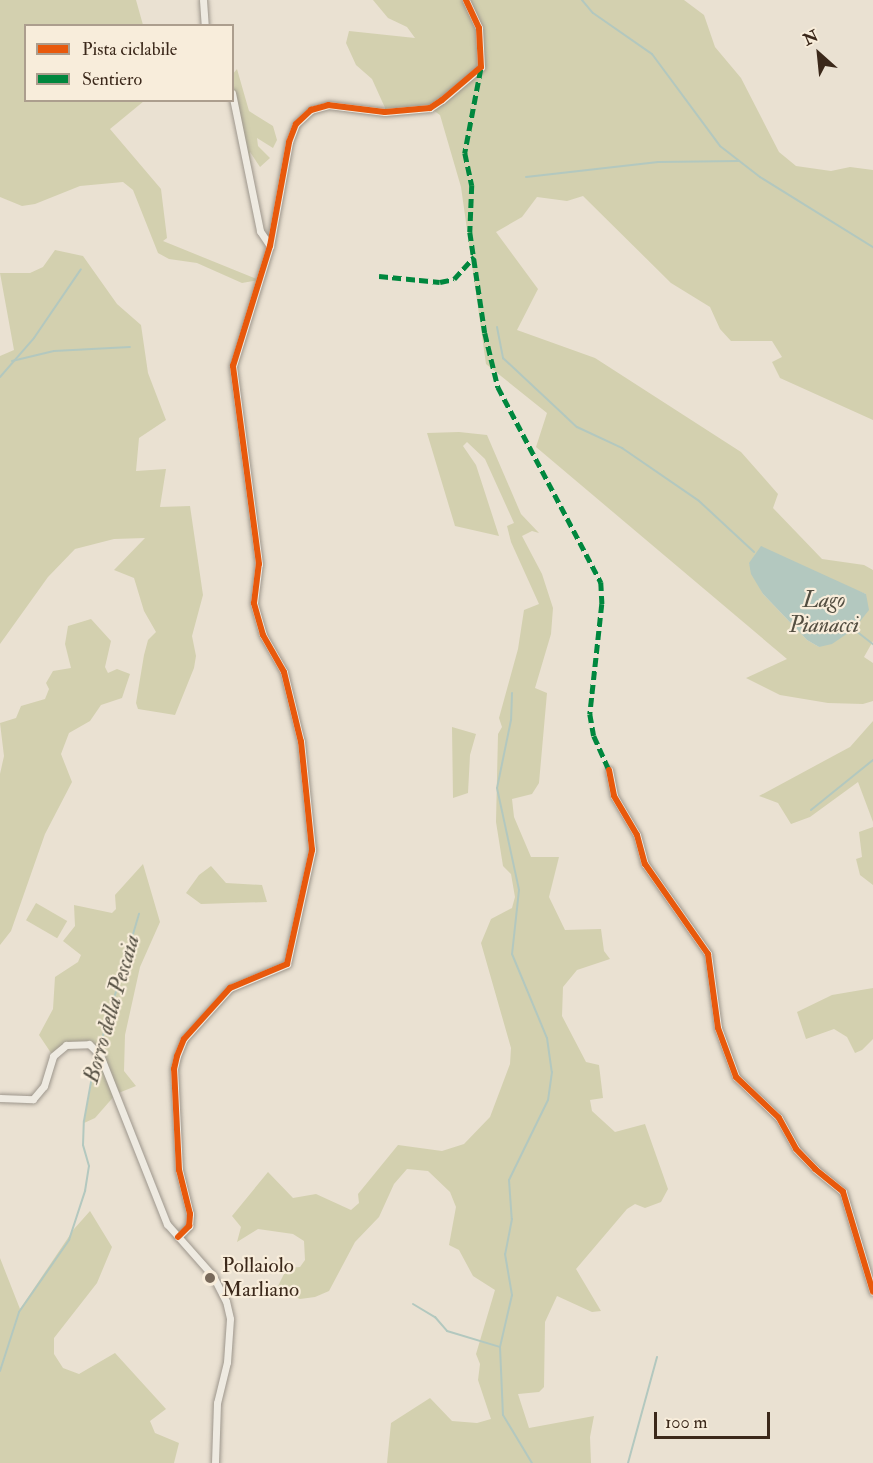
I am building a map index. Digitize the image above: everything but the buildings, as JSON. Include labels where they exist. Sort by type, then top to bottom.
[{"type":"street","points":[[203,0],[205,24]]},
{"type":"street","points":[[178,1237],[189,1226],[190,1214],[179,1170],[176,1128],[174,1069],[180,1047],[230,988],[287,964],[312,850],[301,742],[284,672],[263,634],[254,603],[259,564],[232,374],[270,246],[289,142],[296,124],[311,110],[328,105],[385,112],[430,108],[442,100],[481,67],[479,28],[466,0]]},
{"type":"street","points":[[234,102],[260,231],[270,246]]},
{"type":"street","points":[[609,770],[614,796],[637,836],[645,864],[708,954],[718,1028],[736,1077],[779,1118],[802,1156],[843,1192],[873,1292]]},
{"type":"street","points":[[0,1098],[33,1099],[44,1086],[53,1056],[66,1045],[89,1044],[100,1055],[167,1224],[217,1282],[230,1319],[226,1362],[217,1403],[215,1463]]},
{"type":"shaded area","points":[[0,0],[136,0],[143,24],[24,24],[24,102],[143,102],[110,129],[161,189],[167,238],[163,241],[259,280],[242,283],[197,263],[169,259],[158,253],[133,190],[123,182],[80,186],[35,204],[22,206],[0,197]]},
{"type":"shaded area","points":[[373,0],[684,0],[704,15],[715,47],[741,78],[779,152],[796,166],[831,171],[850,167],[873,170],[873,420],[780,378],[772,362],[782,357],[772,341],[731,341],[720,329],[710,307],[671,283],[583,196],[567,201],[537,197],[522,217],[496,232],[538,289],[517,330],[595,358],[741,452],[778,494],[773,508],[822,559],[864,565],[873,570],[873,641],[864,657],[873,663],[873,701],[863,704],[828,703],[780,695],[746,678],[787,659],[536,447],[547,413],[486,364],[461,187],[440,115],[430,108],[386,110],[372,79],[356,65],[346,43],[349,31],[415,38],[407,27],[388,18]],"holes":[[[749,563],[836,583],[866,594],[819,647],[807,640],[763,594]]]},
{"type":"shaded area","points":[[237,69],[249,111],[273,126],[277,140],[273,148],[257,138],[258,146],[270,158],[260,167],[250,152],[251,172],[234,97],[234,73]]},
{"type":"shaded area","points":[[55,250],[83,256],[117,304],[141,325],[148,373],[166,420],[139,438],[136,471],[166,469],[160,507],[190,506],[203,595],[192,636],[196,656],[194,668],[175,715],[138,709],[136,703],[148,640],[156,632],[144,611],[134,578],[114,570],[145,538],[114,539],[75,549],[48,577],[0,644],[0,356],[14,350],[0,273],[30,273],[43,267]]},
{"type":"shaded area","points":[[459,432],[487,435],[521,514],[539,533],[532,531],[522,536],[542,574],[553,608],[551,634],[535,688],[547,693],[539,783],[532,794],[512,799],[514,817],[531,857],[559,857],[549,897],[565,930],[601,929],[604,951],[610,959],[577,970],[563,987],[562,1016],[586,1062],[599,1065],[603,1098],[590,1100],[592,1111],[615,1132],[645,1124],[668,1189],[661,1202],[645,1208],[635,1204],[627,1209],[576,1269],[601,1311],[592,1312],[557,1296],[545,1322],[544,1387],[539,1392],[518,1394],[529,1428],[594,1416],[590,1437],[591,1463],[387,1463],[391,1423],[430,1398],[452,1421],[477,1423],[491,1419],[478,1380],[480,1364],[476,1354],[495,1290],[473,1276],[459,1250],[449,1245],[456,1207],[450,1192],[428,1171],[407,1169],[394,1184],[379,1217],[355,1242],[329,1291],[315,1297],[300,1299],[277,1288],[287,1268],[300,1267],[305,1260],[304,1241],[293,1234],[258,1229],[237,1242],[241,1227],[232,1216],[268,1172],[293,1198],[316,1194],[351,1210],[359,1203],[358,1194],[398,1145],[442,1151],[464,1144],[490,1117],[510,1064],[511,1048],[481,943],[491,919],[512,908],[515,897],[511,874],[503,866],[496,822],[498,734],[502,727],[499,718],[518,649],[524,610],[539,604],[511,542],[507,526],[514,523],[485,459],[467,442],[463,446],[476,465],[499,536],[455,526],[427,433]]},
{"type":"shaded area","points":[[91,619],[111,641],[105,667],[108,673],[117,669],[130,674],[122,698],[101,705],[90,721],[69,733],[61,754],[72,782],[45,834],[11,931],[0,945],[0,774],[4,756],[0,723],[16,718],[21,706],[45,699],[49,689],[46,683],[53,671],[71,668],[65,644],[68,626]]},
{"type":"shaded area","points":[[873,721],[873,822],[858,782],[810,817],[791,824],[778,803],[759,796],[850,747]]},
{"type":"shaded area","points":[[452,727],[476,734],[470,755],[468,793],[453,798]]},
{"type":"shaded area","points":[[873,827],[873,885],[860,875],[856,859],[862,857],[859,832]]},
{"type":"shaded area","points":[[143,864],[160,922],[140,967],[125,1035],[124,1071],[136,1086],[116,1094],[95,1118],[84,1123],[97,1052],[89,1044],[66,1045],[53,1056],[39,1035],[53,1009],[55,977],[78,962],[81,955],[63,941],[75,926],[74,905],[112,913],[116,909],[115,895]]},
{"type":"shaded area","points":[[211,866],[226,883],[262,885],[267,902],[201,904],[186,893],[199,875]]},
{"type":"shaded area","points":[[36,903],[67,921],[57,938],[26,920]]},
{"type":"shaded area","points":[[873,988],[873,1039],[862,1050],[855,1053],[847,1037],[834,1029],[806,1039],[797,1012],[832,995]]},
{"type":"shaded area","points":[[90,1211],[112,1247],[97,1283],[54,1338],[54,1354],[63,1368],[79,1374],[115,1353],[166,1409],[150,1421],[155,1433],[179,1443],[174,1463],[0,1463],[0,1258],[20,1309],[74,1229]]},
{"type":"water","name":"Lago Pianacci","points":[[761,546],[866,594],[869,610],[854,629],[832,644],[819,647],[807,640],[763,594],[751,574],[749,563]]},
{"type":"waterway","points":[[582,0],[593,13],[652,54],[720,146],[760,177],[873,247]]},
{"type":"waterway","points":[[526,177],[658,162],[739,161]]},
{"type":"waterway","points":[[0,377],[34,338],[81,269]]},
{"type":"waterway","points":[[497,327],[503,358],[577,427],[622,448],[699,501],[754,552]]},
{"type":"waterway","points":[[12,361],[54,351],[130,347]]},
{"type":"waterway","points":[[851,627],[873,644]]},
{"type":"waterway","points":[[512,693],[511,720],[497,788],[519,890],[512,954],[547,1038],[552,1072],[548,1100],[509,1180],[512,1219],[505,1254],[512,1295],[500,1347],[503,1415],[532,1463]]},
{"type":"waterway","points":[[811,810],[873,760]]},
{"type":"waterway","name":"Borro della Pescaia","points":[[99,1049],[139,914]]},
{"type":"waterway","name":"Borro della Pescaia","points":[[0,1371],[19,1312],[69,1240],[85,1191],[89,1166],[83,1145],[84,1121],[96,1054]]},
{"type":"waterway","points":[[413,1304],[435,1317],[447,1331],[500,1347]]},
{"type":"waterway","points":[[628,1463],[657,1357]]},
{"type":"marked path","points":[[481,69],[465,153],[472,185],[470,232],[485,333],[498,387],[601,582],[602,604],[590,714],[594,736],[609,770]]},
{"type":"marked path","points":[[379,276],[440,282],[454,279],[474,257]]},
{"type":"cycle path","points":[[178,1237],[189,1226],[190,1214],[179,1170],[174,1069],[177,1056],[184,1039],[230,988],[287,964],[312,850],[301,742],[284,672],[263,635],[254,603],[259,564],[233,366],[270,246],[289,142],[296,124],[311,110],[328,105],[385,112],[430,108],[442,100],[481,67],[479,28],[466,0]]},
{"type":"cycle path","points":[[609,770],[614,796],[637,835],[645,864],[708,954],[718,1028],[736,1077],[779,1118],[796,1149],[815,1169],[843,1192],[873,1292]]},
{"type":"place","name":"Pollaiolo Marliano","points":[[210,1278]]}]
